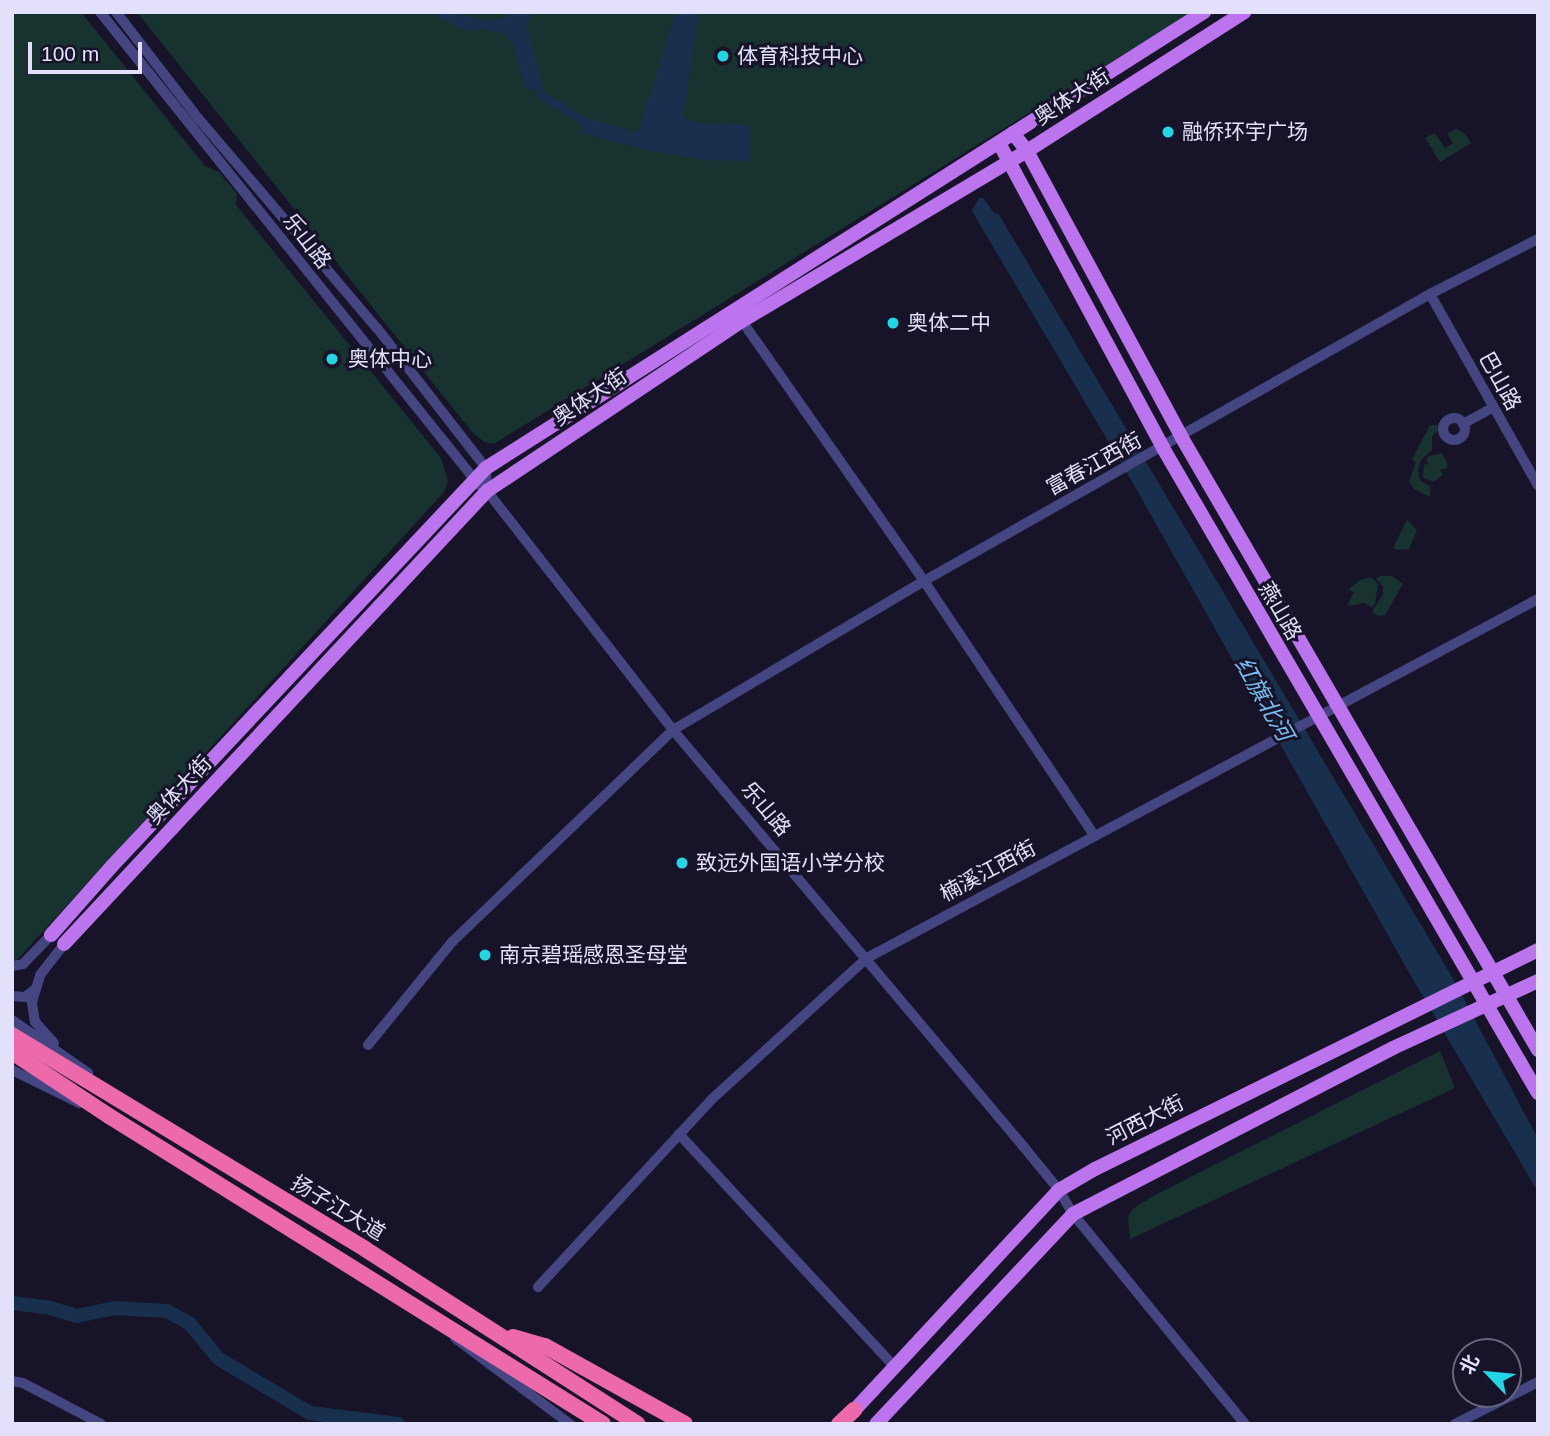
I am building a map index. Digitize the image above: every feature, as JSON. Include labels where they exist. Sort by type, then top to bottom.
[{"type":"highway","name":"扬子江大道","points":[[12,1035],[499,1334],[638,1424]]},
{"type":"highway","name":"扬子江大道","points":[[12,1052],[437,1323],[475,1342],[603,1424]]},
{"type":"highway","points":[[499,1334],[545,1346],[685,1424]]},
{"type":"highway","points":[[841,1424],[854,1410]]},
{"type":"main road","name":"奥体大街","points":[[51,935],[112,866],[486,468],[1204,12]]},
{"type":"main road","name":"奥体大街","points":[[64,944],[487,491],[742,321],[1027,151],[1244,12]]},
{"type":"main road","name":"燕山路","points":[[1013,133],[1027,151],[1182,438],[1336,707],[1538,1050]]},
{"type":"main road","name":"燕山路","points":[[999,142],[1163,448],[1538,1093]]},
{"type":"main road","name":"河西大街","points":[[854,1410],[1059,1190],[1095,1169],[1538,950]]},
{"type":"main road","points":[[876,1424],[1073,1214],[1394,1048],[1538,981]]},
{"type":"street","name":"乐山路","points":[[100,12],[474,482],[487,491],[673,730],[1059,1190],[1073,1214],[1244,1424]]},
{"type":"street","name":"乐山路","points":[[116,12],[198,118],[377,328],[486,468]]},
{"type":"street","name":"富春江西街","points":[[368,1045],[452,942],[673,730],[924,582],[1182,438],[1430,294],[1538,239]]},
{"type":"street","name":"巴山路","points":[[1430,294],[1538,486]]},
{"type":"street","points":[[742,321],[924,582],[1094,836]]},
{"type":"street","points":[[1463,424],[1492,408]]},
{"type":"street","points":[[486,468],[487,491]]},
{"type":"street","name":"楠溪江西街","points":[[538,1287],[712,1099],[867,958],[1538,600]]},
{"type":"street","points":[[12,974],[18,965],[51,935]]},
{"type":"street","points":[[64,944],[40,975],[34,990],[35,1022],[85,1071]]},
{"type":"street","points":[[12,996],[25,997],[34,990]]},
{"type":"street","points":[[12,1020],[188,1142]]},
{"type":"street","points":[[12,1070],[109,1116]]},
{"type":"street","points":[[679,1134],[894,1366]]},
{"type":"street","name":"扬子江大道","points":[[437,1323],[468,1350],[570,1424]]},
{"type":"street","points":[[12,1381],[23,1383],[101,1424]]},
{"type":"street","points":[[1455,1424],[1538,1382]]},
{"type":"green space","points":[[12,12],[81,12],[205,166],[219,172],[237,194],[236,205],[441,458],[448,481],[444,492],[17,960],[12,961]]},
{"type":"green space","points":[[137,12],[1192,12],[494,444],[484,442],[472,432]]},
{"type":"green space","points":[[1456,129],[1465,134],[1471,143],[1440,162],[1425,138],[1435,133],[1445,148],[1453,143],[1447,134]]},
{"type":"green space","points":[[1430,425],[1440,425],[1440,429],[1432,436],[1432,450],[1421,460],[1418,470],[1420,480],[1430,487],[1430,497],[1414,489],[1409,482],[1416,462],[1412,460]]},
{"type":"green space","points":[[1442,453],[1447,463],[1447,468],[1440,470],[1443,475],[1433,482],[1423,477],[1424,465],[1429,463],[1426,460],[1429,456]]},
{"type":"green space","points":[[1407,519],[1417,530],[1409,549],[1397,550],[1393,548]]},
{"type":"green space","points":[[1380,576],[1392,576],[1403,584],[1385,615],[1378,616],[1372,612],[1383,594],[1383,586],[1376,579]]},
{"type":"green space","points":[[1371,577],[1378,584],[1375,604],[1372,607],[1364,603],[1347,606],[1354,592],[1349,590],[1351,587],[1360,580]]},
{"type":"green space","points":[[1440,1051],[1455,1088],[1130,1239],[1128,1217],[1133,1209],[1151,1197]]},
{"type":"water","points":[[428,12],[452,12],[485,21],[504,18],[513,12],[532,12],[525,30],[525,47],[535,87],[529,90],[526,88],[514,46],[504,34],[447,21]]},
{"type":"water","points":[[676,12],[699,12],[683,117],[697,123],[750,125],[750,161],[706,160],[646,150],[581,133],[582,122],[630,134],[639,130]]},
{"type":"water","name":"红旗北河","points":[[979,198],[983,198],[995,214],[998,213],[1455,982],[1538,1139],[1538,1192],[1411,976],[1134,485],[972,211]]},
{"type":"waterway","points":[[437,12],[464,26],[482,26]]},
{"type":"waterway","points":[[515,31],[525,33],[540,94],[582,120],[624,133]]},
{"type":"waterway","points":[[12,1303],[47,1307],[77,1316],[115,1308],[167,1311],[190,1324],[219,1359],[310,1413],[398,1424]]},
{"type":"place","name":"体育科技中心","points":[[723,56]]},
{"type":"place","name":"融侨环宇广场","points":[[1168,132]]},
{"type":"place","name":"奥体二中","points":[[893,323]]},
{"type":"place","name":"奥体中心","points":[[332,359]]},
{"type":"place","name":"致远外国语小学分校","points":[[682,863]]},
{"type":"place","name":"南京碧瑶感恩圣母堂","points":[[485,955]]}]
